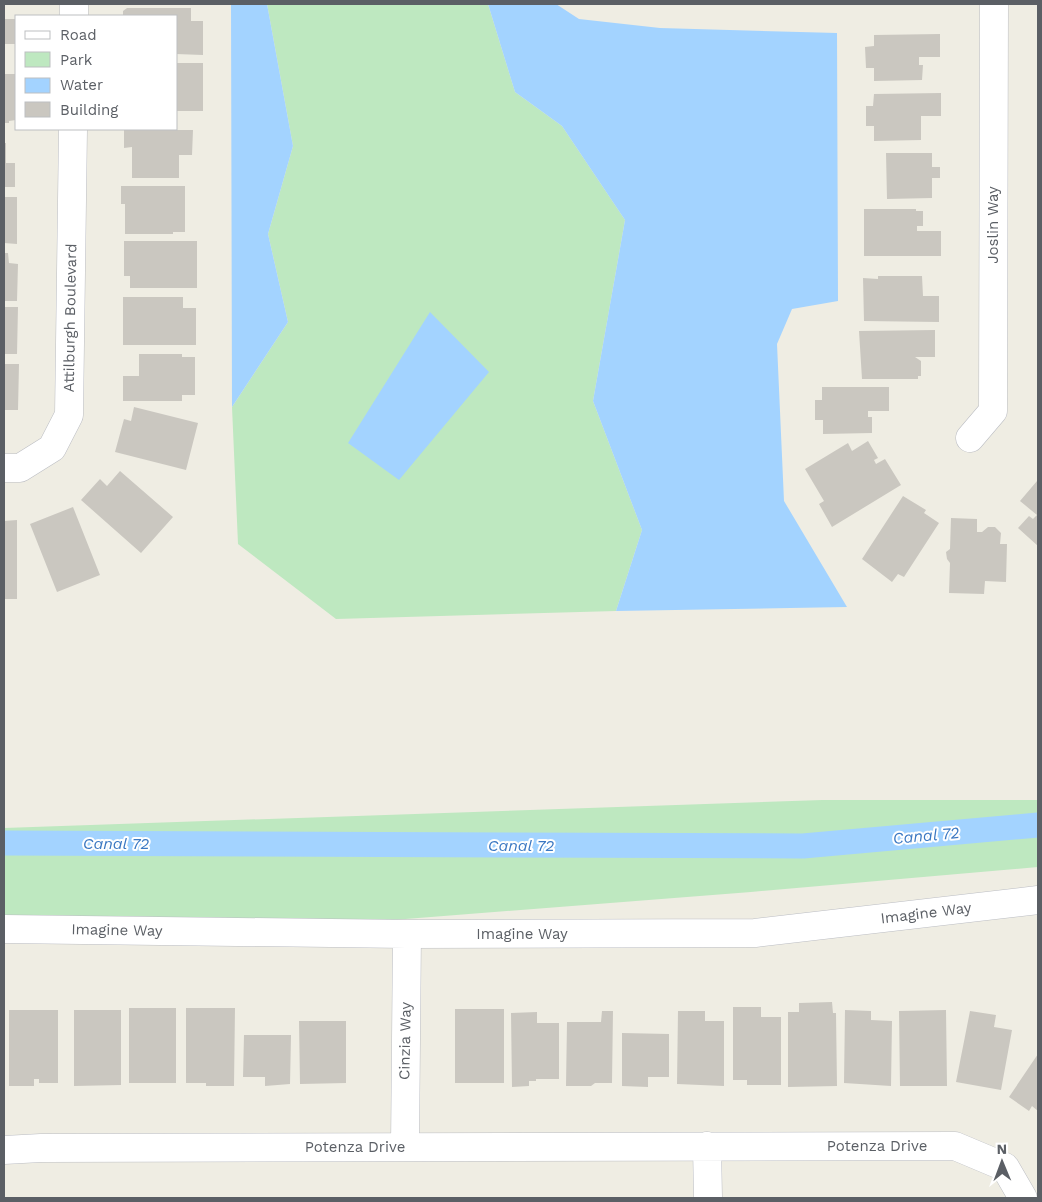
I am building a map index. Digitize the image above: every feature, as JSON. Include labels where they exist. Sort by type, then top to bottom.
[{"type":"street","name":"Joslin Way","points":[[970,438],[993,411],[994,4]]},
{"type":"street","name":"Attilburgh Boulevard","points":[[4,468],[20,468],[52,448],[69,415],[73,130]]},
{"type":"street","name":"Imagine Way","points":[[4,929],[407,934],[755,933],[1038,900]]},
{"type":"street","name":"Cinzia Way","points":[[405,1147],[407,934]]},
{"type":"street","points":[[708,1146],[708,1198]]},
{"type":"street","name":"Potenza Drive","points":[[4,1150],[40,1148],[955,1146],[1006,1167],[1024,1198]]},
{"type":"green space","points":[[267,4],[488,4],[515,92],[562,126],[625,220],[593,401],[642,530],[616,611],[336,619],[238,544],[232,407],[288,322],[268,234],[293,146]]},
{"type":"green space","points":[[822,800],[1038,800],[1038,867],[393,920],[4,915],[4,828]]},
{"type":"water","points":[[231,4],[267,4],[293,146],[268,234],[288,322],[232,407]]},
{"type":"water","points":[[488,4],[556,4],[579,19],[660,28],[837,33],[838,301],[792,309],[777,344],[784,501],[847,607],[616,611],[642,530],[593,401],[625,220],[562,126],[515,92]]},
{"type":"water","points":[[430,312],[489,372],[399,480],[348,443]]},
{"type":"building","points":[[127,8],[191,8],[191,21],[203,21],[203,55],[178,54],[178,15],[123,15],[123,11]]},
{"type":"building","points":[[4,19],[15,19],[15,44],[4,44]]},
{"type":"building","points":[[940,34],[940,57],[919,57],[919,65],[923,65],[922,80],[874,81],[874,68],[866,68],[865,47],[874,46],[874,35]]},
{"type":"building","points":[[178,63],[203,63],[203,111],[178,111]]},
{"type":"building","points":[[4,74],[15,74],[15,120],[4,123]]},
{"type":"building","points":[[941,93],[941,116],[921,116],[921,140],[874,141],[874,126],[866,126],[866,106],[873,106],[874,94]]},
{"type":"building","points":[[124,130],[193,130],[192,155],[179,155],[179,178],[132,178],[132,147],[124,148]]},
{"type":"building","points":[[4,143],[6,143],[6,163],[15,163],[15,187],[4,187]]},
{"type":"building","points":[[886,153],[932,153],[932,167],[940,167],[940,178],[932,178],[932,198],[887,199]]},
{"type":"building","points":[[121,186],[185,186],[185,232],[173,232],[173,234],[125,234],[125,204],[121,204]]},
{"type":"building","points":[[4,197],[17,197],[17,244],[4,243]]},
{"type":"building","points":[[864,209],[916,209],[916,211],[923,211],[923,226],[917,226],[917,231],[941,231],[941,256],[864,256]]},
{"type":"building","points":[[124,241],[197,241],[197,288],[130,288],[130,276],[124,276]]},
{"type":"building","points":[[4,253],[8,253],[9,263],[18,264],[17,301],[4,301]]},
{"type":"building","points":[[878,276],[922,276],[923,296],[939,296],[939,322],[864,321],[863,278],[878,279]]},
{"type":"building","points":[[123,297],[183,297],[183,308],[196,308],[196,345],[123,345]]},
{"type":"building","points":[[4,307],[18,307],[17,354],[4,354]]},
{"type":"building","points":[[935,330],[935,357],[915,357],[921,361],[921,376],[918,376],[918,379],[862,379],[859,331]]},
{"type":"building","points":[[139,354],[182,354],[182,357],[195,357],[195,395],[182,395],[182,401],[123,401],[123,376],[139,376]]},
{"type":"building","points":[[4,364],[19,364],[18,410],[4,410]]},
{"type":"building","points":[[822,387],[889,387],[889,411],[868,411],[868,417],[872,417],[872,433],[823,434],[823,420],[815,420],[815,400],[822,400]]},
{"type":"building","points":[[134,407],[198,423],[186,470],[115,452],[124,419],[131,421]]},
{"type":"building","points":[[868,441],[878,458],[874,460],[876,464],[885,459],[901,485],[832,527],[819,504],[824,501],[805,469],[848,443],[852,451]]},
{"type":"building","points":[[120,471],[173,517],[141,553],[81,500],[100,479],[107,486]]},
{"type":"building","points":[[1037,481],[1038,546],[1018,528],[1029,516],[1033,519],[1037,515],[1020,501]]},
{"type":"building","points":[[903,496],[926,510],[924,513],[939,523],[904,577],[898,574],[892,582],[862,559]]},
{"type":"building","points":[[73,507],[100,575],[57,592],[30,524]]},
{"type":"building","points":[[951,518],[977,519],[977,532],[982,532],[988,527],[995,527],[1001,533],[1000,544],[1007,544],[1006,582],[985,581],[984,594],[949,593],[950,563],[946,552],[950,549]]},
{"type":"building","points":[[17,520],[17,599],[4,599],[4,521]]},
{"type":"building","points":[[832,1002],[833,1013],[836,1013],[837,1086],[788,1087],[788,1012],[799,1012],[799,1003]]},
{"type":"building","points":[[733,1007],[761,1007],[761,1017],[781,1017],[781,1085],[747,1085],[747,1080],[733,1080]]},
{"type":"building","points":[[129,1008],[176,1008],[176,1083],[129,1083]]},
{"type":"building","points":[[186,1008],[235,1008],[234,1086],[206,1086],[206,1083],[186,1083]]},
{"type":"building","points":[[455,1009],[504,1009],[504,1083],[455,1083]]},
{"type":"building","points":[[9,1010],[58,1010],[58,1083],[39,1083],[39,1079],[34,1079],[34,1086],[9,1086]]},
{"type":"building","points":[[74,1010],[121,1010],[121,1085],[74,1086]]},
{"type":"building","points":[[845,1010],[871,1011],[871,1020],[892,1021],[891,1086],[844,1083]]},
{"type":"building","points":[[946,1010],[947,1086],[900,1086],[899,1011]]},
{"type":"building","points":[[602,1011],[613,1011],[612,1083],[595,1083],[591,1086],[566,1086],[567,1022],[601,1022]]},
{"type":"building","points":[[678,1011],[705,1011],[705,1021],[724,1021],[724,1086],[677,1084]]},
{"type":"building","points":[[970,1011],[996,1015],[994,1027],[1012,1030],[1001,1090],[956,1082]]},
{"type":"building","points":[[537,1012],[537,1023],[559,1023],[559,1079],[536,1079],[536,1081],[529,1081],[529,1086],[512,1087],[511,1013]]},
{"type":"building","points":[[299,1021],[346,1021],[346,1083],[300,1084]]},
{"type":"building","points":[[622,1033],[669,1034],[669,1077],[648,1077],[648,1087],[622,1086]]},
{"type":"building","points":[[244,1035],[291,1035],[290,1084],[265,1086],[265,1077],[243,1077]]},
{"type":"building","points":[[1038,1054],[1038,1111],[1032,1106],[1029,1111],[1009,1097]]},
{"type":"waterway","name":"Canal 72","points":[[4,843],[803,846],[1038,825]]}]
